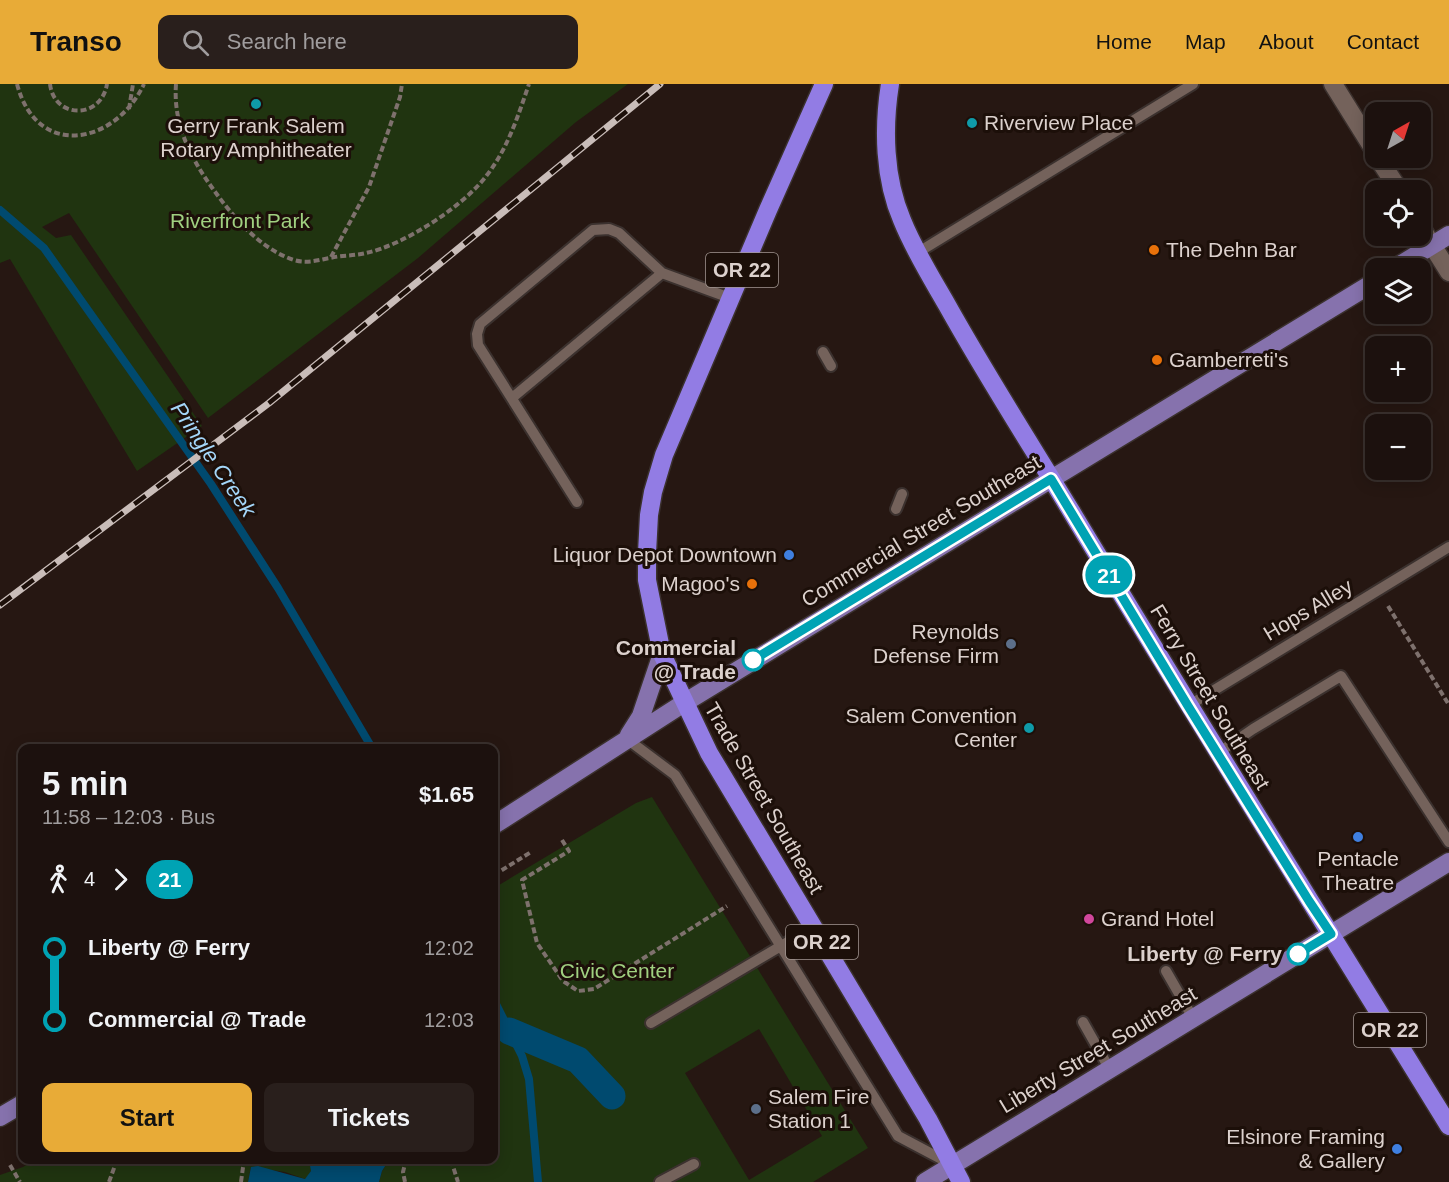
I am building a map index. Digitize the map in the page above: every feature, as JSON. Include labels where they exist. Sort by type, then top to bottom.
[{"type":"highway","name":"OR 22","points":[[730,298],[824,84]]},
{"type":"highway","name":"Ferry Street Southeast","points":[[890,84],[885,117],[890,182],[901,218],[917,252],[976,357],[1188,706],[1449,1126]]},
{"type":"highway","name":"Trade Street Southeast","points":[[730,298],[676,424],[653,492],[649,515],[648,580],[662,654],[709,753],[928,1119],[961,1182]]},
{"type":"main road","points":[[1412,258],[1449,235]]},
{"type":"main road","name":"Commercial Street Southeast","points":[[498,823],[684,703],[1365,287]]},
{"type":"main road","points":[[627,739],[641,716],[662,654]]},
{"type":"main road","name":"Liberty Street Southeast","points":[[925,1182],[1449,862]]},
{"type":"main road","points":[[0,1117],[18,1106]]},
{"type":"street","points":[[1333,84],[1365,135]]},
{"type":"street","points":[[1432,246],[1449,272]]},
{"type":"lane","points":[[917,252],[1193,84]]},
{"type":"lane","points":[[577,502],[478,345],[477,334],[480,324],[594,230],[609,229],[618,233],[662,273],[730,298]]},
{"type":"lane","points":[[512,398],[662,273]]},
{"type":"lane","points":[[823,352],[831,366]]},
{"type":"lane","points":[[896,509],[902,494]]},
{"type":"lane","name":"Hops Alley","points":[[1188,706],[1449,547]]},
{"type":"lane","points":[[1218,753],[1341,676],[1449,842]]},
{"type":"lane","points":[[627,739],[675,775],[898,1136],[952,1165]]},
{"type":"lane","points":[[651,1023],[813,927]]},
{"type":"lane","points":[[1166,971],[1193,1018]]},
{"type":"lane","points":[[1083,1022],[1109,1068]]},
{"type":"lane","points":[[660,1182],[694,1164]]},
{"type":"path","points":[[17,84],[20,97],[27,110],[47,129],[84,135],[95,132],[119,119],[129,110],[144,84]]},
{"type":"path","points":[[50,84],[56,99],[62,106],[81,111],[90,109],[98,103],[104,95],[107,84]]},
{"type":"path","points":[[129,110],[133,84]]},
{"type":"path","points":[[176,84],[175,97],[181,133],[196,166],[220,200],[248,230],[269,248],[295,261],[314,262],[366,253],[384,247],[429,225],[463,199],[486,176],[505,147],[529,84]]},
{"type":"path","points":[[331,258],[369,187],[400,97],[402,84]]},
{"type":"path","points":[[1378,590],[1449,705]]},
{"type":"path","points":[[562,840],[569,851],[522,880],[537,943],[563,981],[578,991],[594,989],[728,906]]},
{"type":"path","points":[[498,873],[531,852]]},
{"type":"path","points":[[109,1182],[116,1164]]},
{"type":"path","points":[[241,1182],[243,1164]]},
{"type":"path","points":[[405,1164],[403,1172],[405,1182]]},
{"type":"path","points":[[452,1164],[458,1182]]},
{"type":"path","points":[[10,1165],[20,1182]]},
{"type":"green space","name":"Riverfront Park","points":[[0,84],[628,84],[576,122],[418,258],[208,418],[69,213],[42,227],[56,238],[71,235],[202,426],[137,471],[10,259],[0,263]]},
{"type":"green space","name":"Civic Center","points":[[652,797],[868,1148],[813,1182],[379,1182],[386,1164],[498,1164],[498,886],[636,803]],"holes":[[[759,1029],[822,1136],[749,1180],[685,1073]]]},
{"type":"green space","points":[[28,1164],[311,1165],[310,1173],[305,1179],[285,1172],[251,1167],[248,1182],[0,1182],[0,1175]]},
{"type":"water","points":[[310,1164],[386,1164],[379,1182],[248,1182],[251,1167],[258,1166],[305,1179],[311,1171]]},
{"type":"waterway","name":"Pringle Creek","points":[[0,210],[44,248],[211,484],[278,588],[370,744]]},
{"type":"waterway","name":"Pringle Creek","points":[[498,1008],[522,1056],[529,1079],[538,1182]]},
{"type":"waterway","points":[[509,1031],[578,1060],[612,1096]]},
{"type":"railway","points":[[0,605],[269,403],[660,84]]},
{"type":"bus line","name":"21","points":[[753,660],[1051,479],[1188,706],[1331,934],[1298,954]]},
{"type":"place","name":"Gerry Frank Salem Rotary Amphitheater","points":[[256,104]]},
{"type":"place","name":"Riverview Place","points":[[972,123]]},
{"type":"place","name":"The Dehn Bar","points":[[1154,250]]},
{"type":"place","name":"Gamberreti's","points":[[1157,360]]},
{"type":"place","name":"Liquor Depot Downtown","points":[[789,555]]},
{"type":"place","name":"Magoo's","points":[[752,584]]},
{"type":"place","name":"Reynolds Defense Firm","points":[[1011,644]]},
{"type":"place","name":"Commercial @ Trade","points":[[753,660]]},
{"type":"place","name":"Salem Convention Center","points":[[1029,728]]},
{"type":"place","name":"Pentacle Theatre","points":[[1358,837]]},
{"type":"place","name":"Grand Hotel","points":[[1089,919]]},
{"type":"place","name":"Liberty @ Ferry","points":[[1298,954]]},
{"type":"place","name":"Salem Fire Station 1","points":[[756,1109]]},
{"type":"place","name":"Elsinore Framing & Gallery","points":[[1397,1149]]}]
